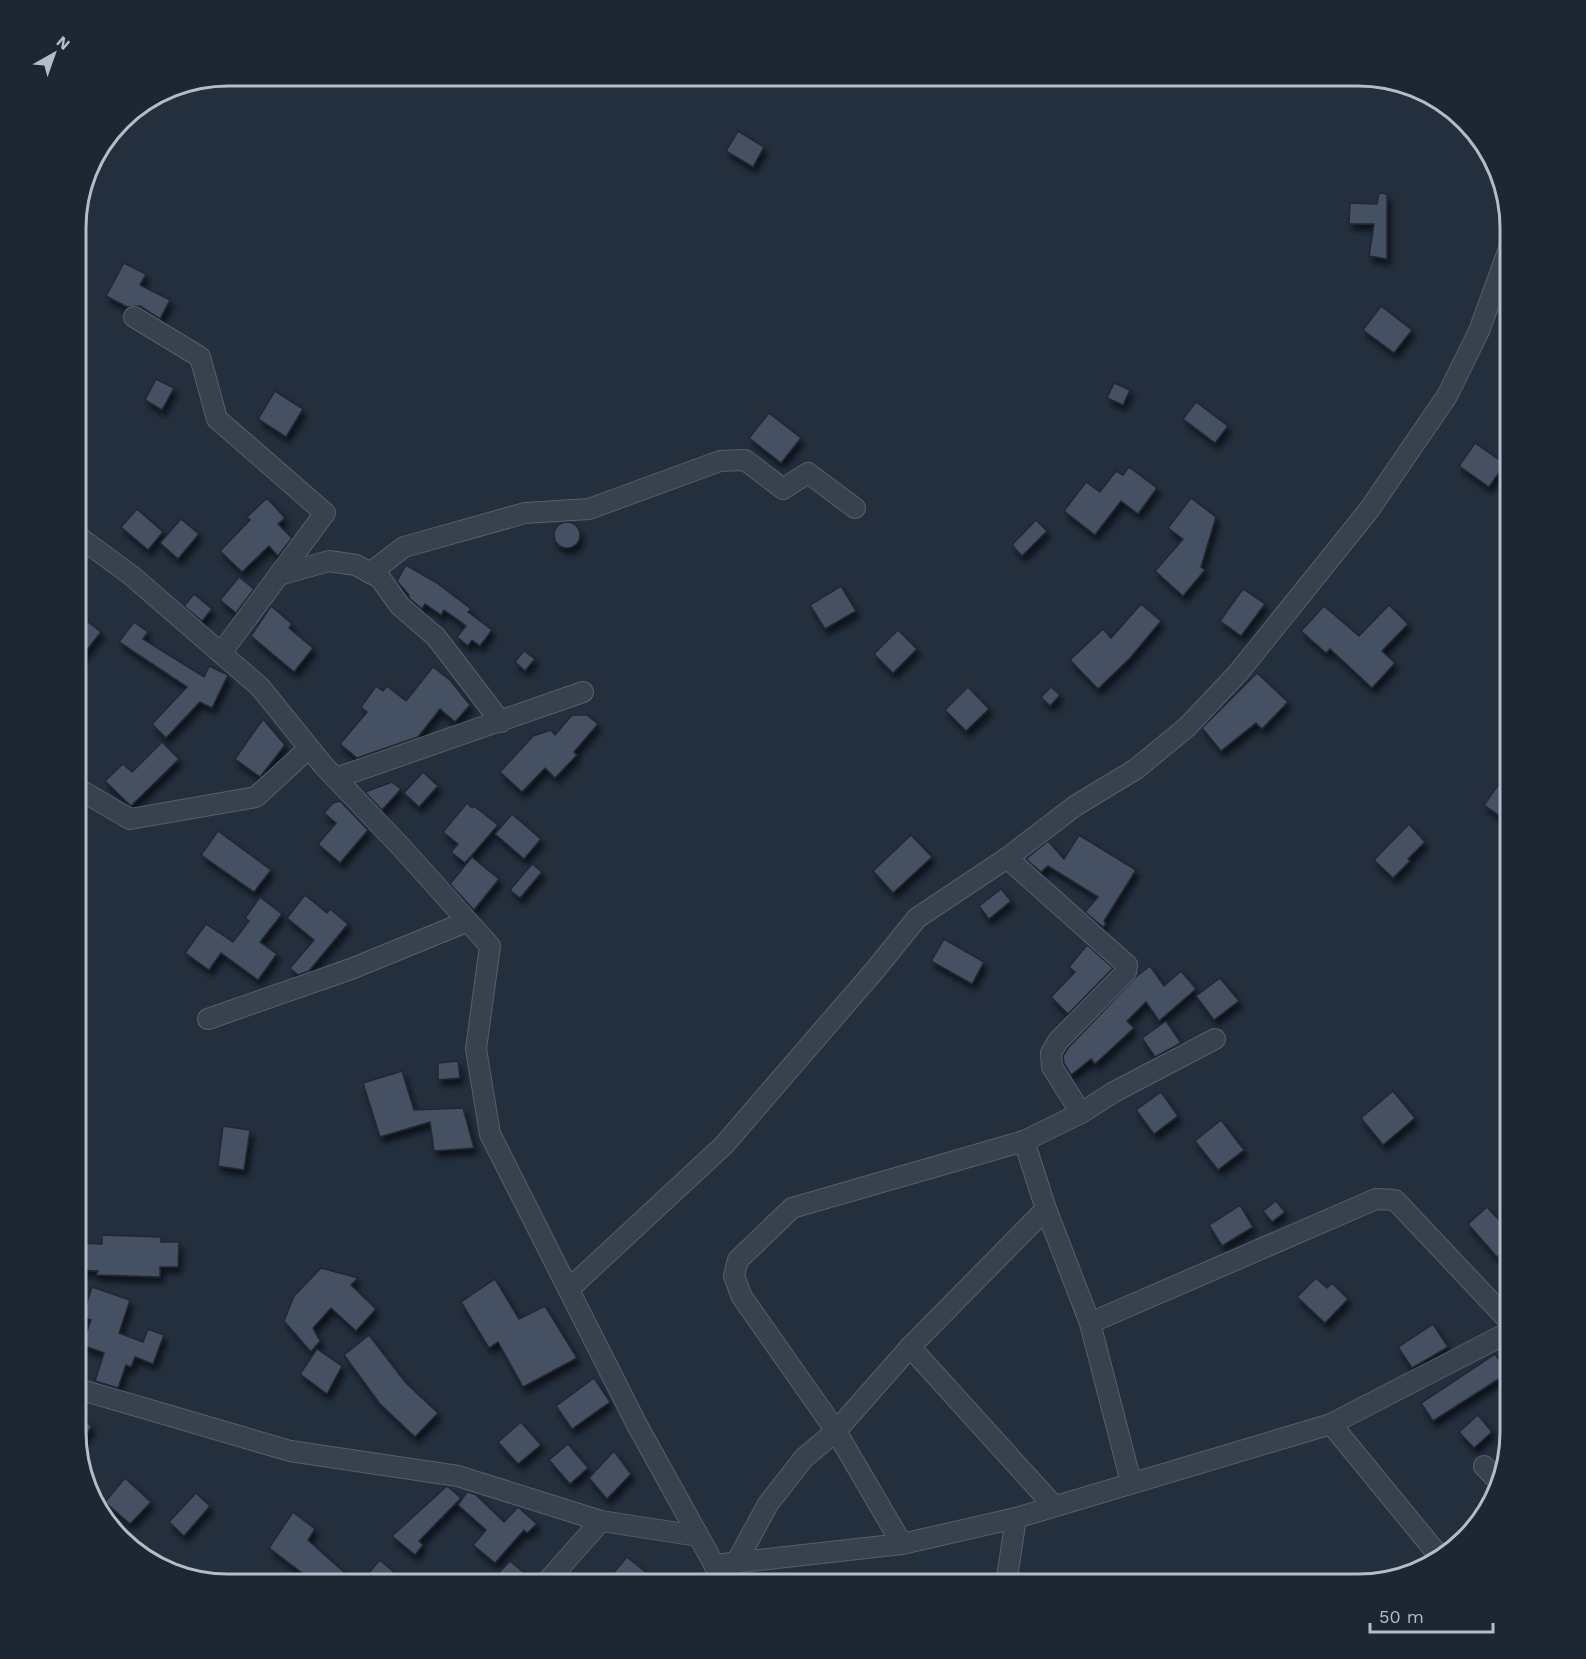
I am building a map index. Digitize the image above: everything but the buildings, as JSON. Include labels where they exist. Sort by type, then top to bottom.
[{"type":"street","points":[[569,1289],[724,1145],[917,918],[1007,858],[1075,806],[1136,769],[1187,727],[1238,673],[1369,510],[1447,396],[1479,331],[1500,273]]},
{"type":"street","points":[[134,317],[200,357],[216,419],[325,513],[221,653]]},
{"type":"street","points":[[370,573],[404,547],[525,513],[589,509],[720,461],[745,460],[783,489],[808,473],[855,508]]},
{"type":"street","points":[[86,543],[132,576],[260,687],[336,778],[490,946],[476,1049],[490,1134],[636,1423],[719,1574]]},
{"type":"street","points":[[279,575],[329,561],[356,565],[380,578],[400,606],[436,637],[501,722]]},
{"type":"street","points":[[336,778],[583,692]]},
{"type":"street","points":[[86,793],[130,819],[256,797],[309,747]]},
{"type":"street","points":[[1007,858],[1127,965],[1126,972],[1058,1041],[1051,1053],[1052,1067],[1082,1113]]},
{"type":"street","points":[[208,1019],[351,969],[466,922]]},
{"type":"street","points":[[902,1544],[836,1431],[742,1297],[734,1276],[738,1260],[792,1208],[1024,1141],[1082,1113],[1114,1092],[1215,1039]]},
{"type":"street","points":[[1024,1141],[1046,1209],[1090,1323],[1131,1482]]},
{"type":"street","points":[[1090,1323],[1376,1198],[1395,1200],[1500,1311]]},
{"type":"street","points":[[736,1563],[768,1504],[804,1458],[836,1431],[910,1347],[1046,1209]]},
{"type":"street","points":[[714,1565],[902,1544],[1016,1518],[1331,1424],[1500,1337]]},
{"type":"street","points":[[910,1347],[1054,1506]]},
{"type":"street","points":[[85,1391],[290,1451],[458,1476],[601,1521],[698,1536]]},
{"type":"street","points":[[1331,1424],[1436,1552]]},
{"type":"street","points":[[1484,1466],[1493,1476]]},
{"type":"street","points":[[1008,1574],[1016,1518]]},
{"type":"street","points":[[554,1574],[601,1521]]}]
